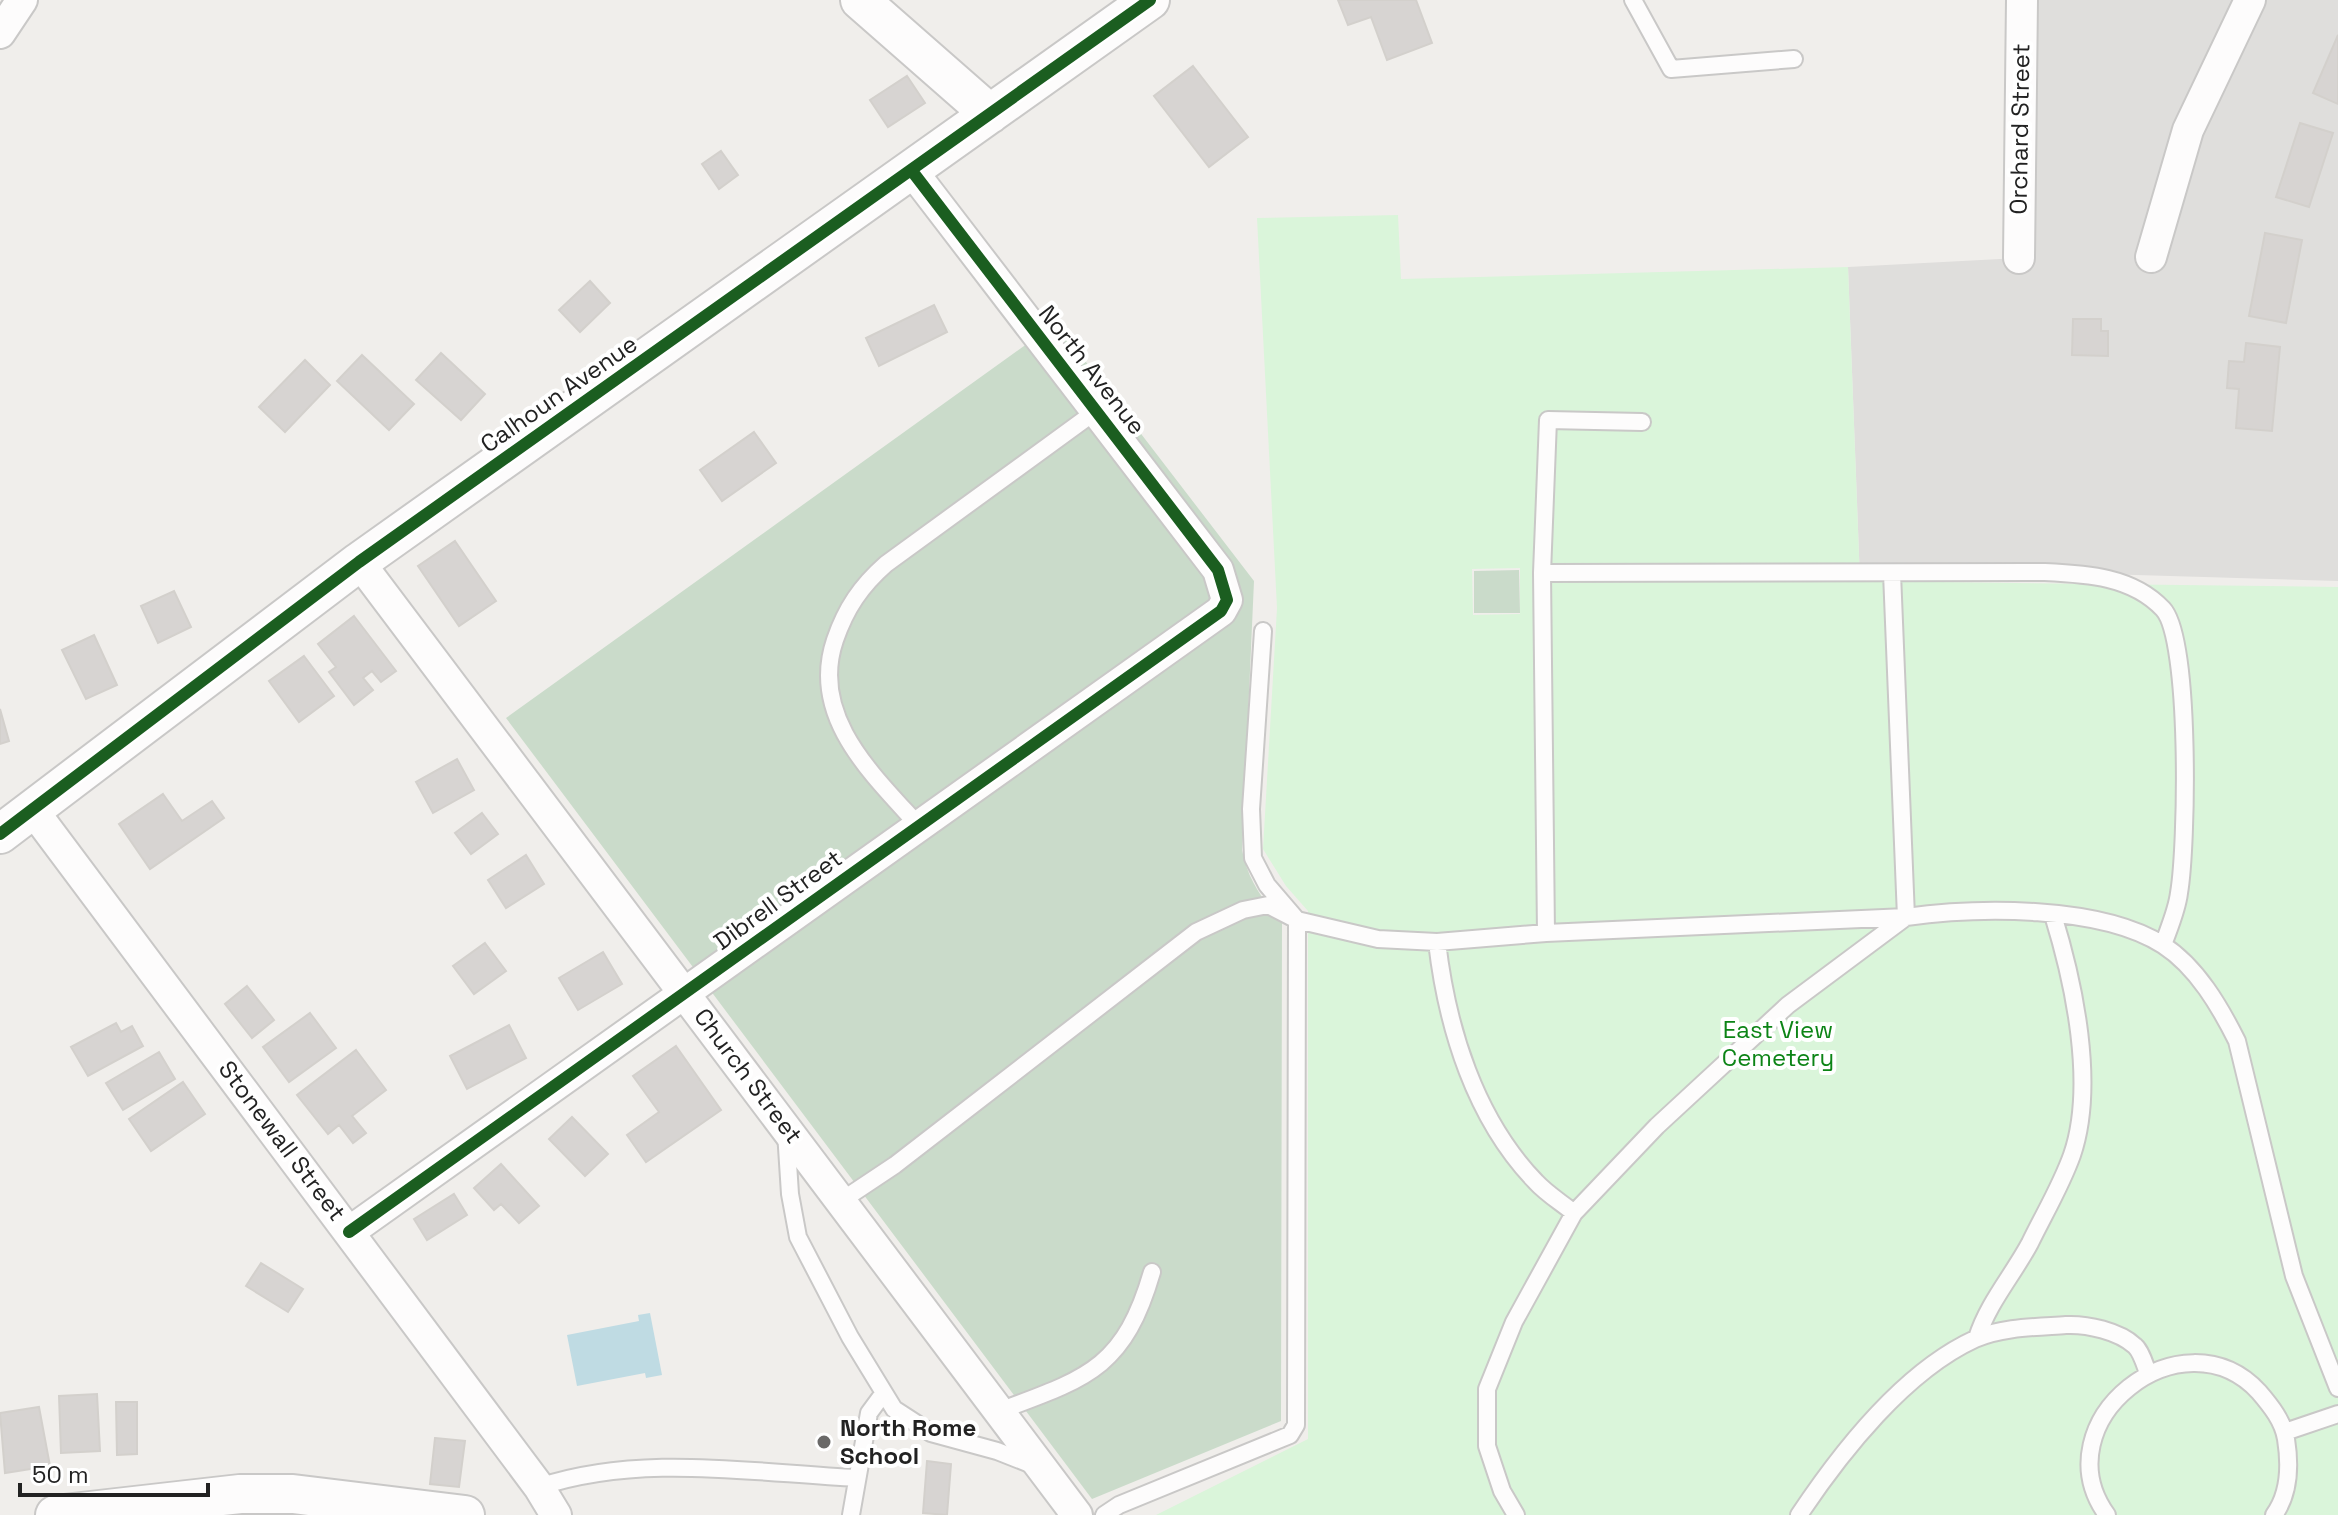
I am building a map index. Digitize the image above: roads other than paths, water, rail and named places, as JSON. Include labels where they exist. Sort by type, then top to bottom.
[{"type":"street","points":[[0,33],[22,0]]},
{"type":"street","points":[[860,0],[990,114]]},
{"type":"street","name":"Calhoun Avenue","points":[[0,834],[359,562],[1150,0]]},
{"type":"street","name":"Orchard Street","points":[[2019,258],[2022,0]]},
{"type":"street","points":[[2151,257],[2188,130],[2250,0]]},
{"type":"street","name":"North Avenue","points":[[912,171],[1218,570],[1227,600]]},
{"type":"street","name":"Church Street","points":[[359,562],[1077,1515]]},
{"type":"street","name":"Dibrell Street","points":[[349,1232],[1221,611],[1227,600]]},
{"type":"street","name":"Stonewall Street","points":[[32,809],[539,1487],[556,1515]]},
{"type":"street","points":[[55,1515],[240,1494],[293,1494],[465,1515]]},
{"type":"lane","points":[[1633,0],[1671,69],[1794,59]]},
{"type":"lane","points":[[919,826],[851,744],[836,719],[828,692],[828,659],[838,631],[863,584],[886,564],[1096,411]]},
{"type":"lane","points":[[1546,933],[1542,573],[1548,420],[1642,422]]},
{"type":"lane","points":[[1542,573],[2093,574],[2145,593],[2166,612],[2179,658],[2186,817],[2179,894],[2163,945]]},
{"type":"lane","points":[[1892,573],[1906,917]]},
{"type":"lane","points":[[1104,1515],[1119,1505],[1290,1435],[1296,1425],[1297,920],[1267,885],[1253,858],[1251,809],[1263,631]]},
{"type":"lane","points":[[841,1201],[895,1165],[1196,932],[1243,910],[1268,905],[1297,920],[1378,939],[1437,942],[1546,933],[1906,917],[1999,908],[2112,925],[2163,945],[2203,984],[2237,1041],[2294,1276],[2338,1388]]},
{"type":"lane","points":[[1977,1338],[1992,1304],[2018,1265],[2049,1206],[2073,1153],[2079,1108],[2078,1019],[2072,976],[2053,915]]},
{"type":"lane","points":[[1516,1515],[1502,1491],[1487,1446],[1487,1389],[1514,1322],[1574,1213],[1668,1116],[1766,1025],[1906,917]]},
{"type":"lane","points":[[1437,942],[1449,1016],[1484,1110],[1536,1183],[1574,1213]]},
{"type":"lane","points":[[785,1127],[790,1194],[798,1237],[894,1409],[931,1433],[997,1451],[1042,1468]]},
{"type":"lane","points":[[999,1411],[1058,1389],[1117,1350],[1139,1315],[1152,1272]]},
{"type":"lane","points":[[1799,1515],[1871,1422],[1903,1390],[1977,1338],[2035,1327],[2074,1325],[2108,1331],[2136,1346],[2148,1373]]},
{"type":"lane","points":[[2107,1515],[2093,1484],[2091,1457],[2096,1431],[2108,1407],[2126,1387],[2148,1373],[2175,1365],[2203,1365],[2230,1372],[2263,1397],[2285,1432],[2289,1458],[2287,1485],[2274,1515]]},
{"type":"lane","points":[[851,1515],[869,1413],[883,1394]]},
{"type":"lane","points":[[2285,1432],[2338,1414]]},
{"type":"lane","points":[[539,1487],[581,1473],[641,1466],[857,1478]]},
{"type":"water","points":[[650,1313],[662,1375],[646,1378],[645,1373],[577,1386],[567,1335],[639,1321],[638,1315]]},
{"type":"place","name":"North Rome School","points":[[824,1442]]},
{"type":"park label","name":"East View Cemetery","points":[[1778,1044]]}]
